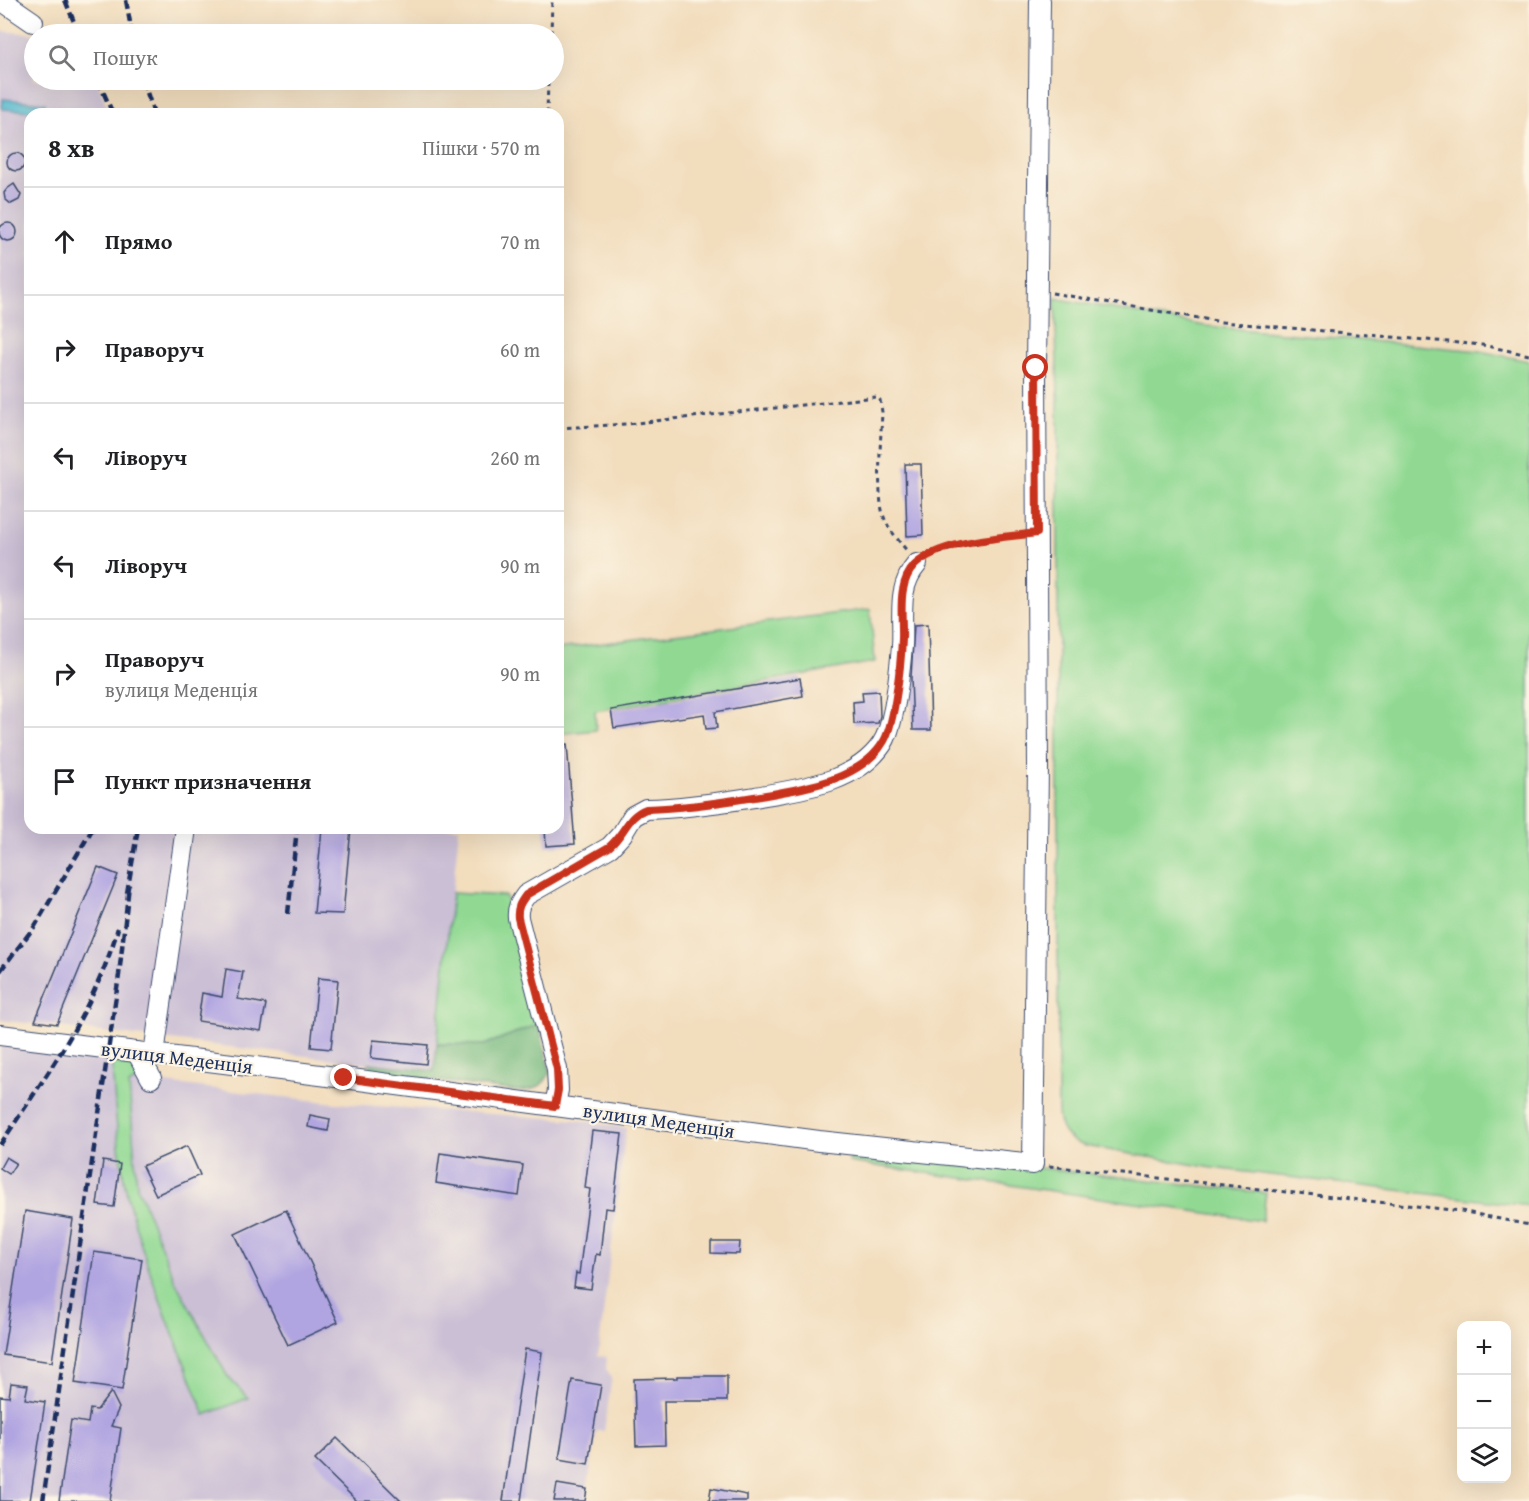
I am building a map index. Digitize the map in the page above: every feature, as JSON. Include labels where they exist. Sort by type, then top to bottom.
[{"type":"street","points":[[1,0],[33,22]]},
{"type":"street","points":[[1033,1164],[1038,768],[1036,290],[1040,0]]},
{"type":"street","points":[[555,1106],[558,1090],[557,1069],[518,918],[520,902],[526,895],[609,847],[617,841],[633,816],[646,809],[699,806],[805,788],[837,777],[860,766],[872,756],[883,743],[890,727],[901,653],[904,584],[909,573],[917,564]]},
{"type":"street","points":[[151,1078],[146,1053],[185,834]]},
{"type":"street","name":"вулиця Меденція","points":[[0,1035],[819,1141],[1033,1164]]},
{"type":"path","points":[[551,24],[552,0]]},
{"type":"path","points":[[547,108],[548,90]]},
{"type":"path","points":[[1036,290],[1222,322],[1482,345],[1529,355]]},
{"type":"path","points":[[564,428],[627,424],[877,397],[880,400],[882,412],[880,495],[882,515],[890,530],[917,564],[946,549],[1037,533]]},
{"type":"path","points":[[1033,1164],[1461,1211],[1529,1225]]},
{"type":"shaded area","points":[[71,20],[73,24],[61,24]]},
{"type":"shaded area","points":[[0,31],[24,33],[24,90],[100,90],[108,108],[24,108],[24,834],[458,834],[434,1071],[0,1020]]},
{"type":"shaded area","points":[[0,1046],[112,1061],[122,1164],[138,1233],[151,1277],[205,1415],[247,1398],[228,1377],[175,1282],[137,1186],[129,1084],[142,1077],[160,1079],[166,1083],[335,1103],[577,1120],[626,1128],[598,1356],[607,1357],[606,1369],[612,1377],[604,1431],[597,1431],[585,1501],[0,1501]]},
{"type":"green space","points":[[1055,298],[1205,326],[1480,351],[1529,361],[1529,1206],[1213,1168],[1085,1146],[1064,1133],[1058,1109],[1058,397]]},
{"type":"green space","points":[[870,609],[875,662],[595,711],[596,730],[564,733],[564,648]]},
{"type":"green space","points":[[452,893],[506,896],[539,1024],[484,1045],[437,1044]]},
{"type":"green space","points":[[539,1024],[550,1072],[544,1082],[531,1089],[515,1091],[371,1072],[369,1063],[434,1071],[437,1044],[484,1045]]},
{"type":"green space","points":[[112,1062],[134,1065],[142,1077],[129,1085],[137,1186],[175,1281],[228,1377],[248,1398],[205,1415],[154,1284],[129,1203],[120,1151]]},
{"type":"green space","points":[[851,1147],[1266,1193],[1262,1221],[849,1162]]},
{"type":"water","points":[[3,99],[45,103],[44,108],[24,108],[24,111],[2,109]]},
{"type":"building","points":[[16,153],[22,156],[24,165],[22,168],[16,171],[10,168],[7,162],[10,156]]},
{"type":"building","points":[[14,184],[21,195],[19,200],[11,204],[5,199],[4,193]]},
{"type":"building","points":[[8,223],[14,226],[17,232],[14,238],[8,241],[2,238],[-1,232],[2,226]]},
{"type":"building","points":[[905,464],[921,464],[923,535],[907,536]]},
{"type":"building","points":[[928,624],[931,730],[913,730],[911,678],[914,625]]},
{"type":"building","points":[[800,678],[803,696],[715,712],[717,728],[706,729],[704,714],[614,728],[611,710]]},
{"type":"building","points":[[879,691],[878,723],[854,724],[853,702],[863,701],[862,692]]},
{"type":"building","points":[[564,744],[567,744],[575,844],[546,846],[545,834],[564,834]]},
{"type":"building","points":[[321,834],[350,834],[343,914],[314,913]]},
{"type":"building","points":[[98,867],[118,875],[57,1024],[35,1021]]},
{"type":"building","points":[[226,969],[243,972],[238,999],[266,1004],[261,1031],[198,1021],[202,993],[222,997]]},
{"type":"building","points":[[318,978],[338,980],[331,1049],[311,1047]]},
{"type":"building","points":[[373,1040],[428,1045],[426,1064],[371,1058]]},
{"type":"building","points":[[310,1115],[330,1119],[328,1131],[308,1127]]},
{"type":"building","points":[[592,1131],[622,1134],[613,1209],[605,1208],[600,1255],[596,1254],[591,1289],[574,1287],[576,1273],[579,1274],[590,1189],[585,1188]]},
{"type":"building","points":[[187,1146],[200,1175],[156,1195],[142,1166]]},
{"type":"building","points":[[440,1153],[523,1165],[519,1196],[436,1183]]},
{"type":"building","points":[[6,1157],[16,1163],[9,1174],[0,1168]]},
{"type":"building","points":[[103,1161],[120,1164],[114,1207],[97,1205]]},
{"type":"building","points":[[286,1210],[338,1322],[288,1345],[235,1234]]},
{"type":"building","points":[[25,1211],[73,1219],[52,1362],[3,1355]]},
{"type":"building","points":[[711,1242],[740,1242],[739,1254],[711,1253]]},
{"type":"building","points":[[94,1252],[142,1259],[122,1390],[75,1383]]},
{"type":"building","points":[[525,1349],[542,1352],[521,1501],[503,1501]]},
{"type":"building","points":[[677,1376],[727,1376],[727,1401],[664,1401],[665,1445],[636,1446],[634,1379],[677,1378]]},
{"type":"building","points":[[572,1380],[601,1385],[588,1464],[559,1459]]},
{"type":"building","points":[[11,1383],[28,1385],[25,1399],[45,1402],[30,1501],[0,1501],[0,1396],[9,1397]]},
{"type":"building","points":[[111,1392],[119,1408],[111,1426],[121,1428],[110,1501],[59,1501],[71,1420],[88,1423],[90,1409],[97,1410]]},
{"type":"building","points":[[337,1438],[401,1501],[357,1501],[315,1460]]},
{"type":"building","points":[[557,1484],[587,1489],[585,1501],[554,1501]]},
{"type":"building","points":[[711,1488],[747,1495],[747,1501],[709,1501]]},
{"type":"railway","points":[[65,0],[75,24]]},
{"type":"railway","points":[[126,0],[130,24]]},
{"type":"railway","points":[[102,90],[110,108]]},
{"type":"railway","points":[[146,90],[152,108]]},
{"type":"railway","points":[[0,971],[35,926],[89,834]]},
{"type":"railway","points":[[127,893],[137,834]]},
{"type":"railway","points":[[288,914],[296,834]]},
{"type":"railway","points":[[43,1501],[119,975],[129,885]]},
{"type":"railway","points":[[0,1145],[68,1041],[96,987],[118,928]]},
{"type":"route","points":[[344,1078],[555,1106],[558,1090],[557,1069],[518,918],[520,902],[526,895],[609,847],[617,841],[633,816],[646,809],[684,808],[805,788],[837,777],[860,766],[872,756],[883,743],[890,727],[901,653],[902,598],[904,584],[909,573],[917,564],[946,549],[1037,533],[1036,368]]}]
